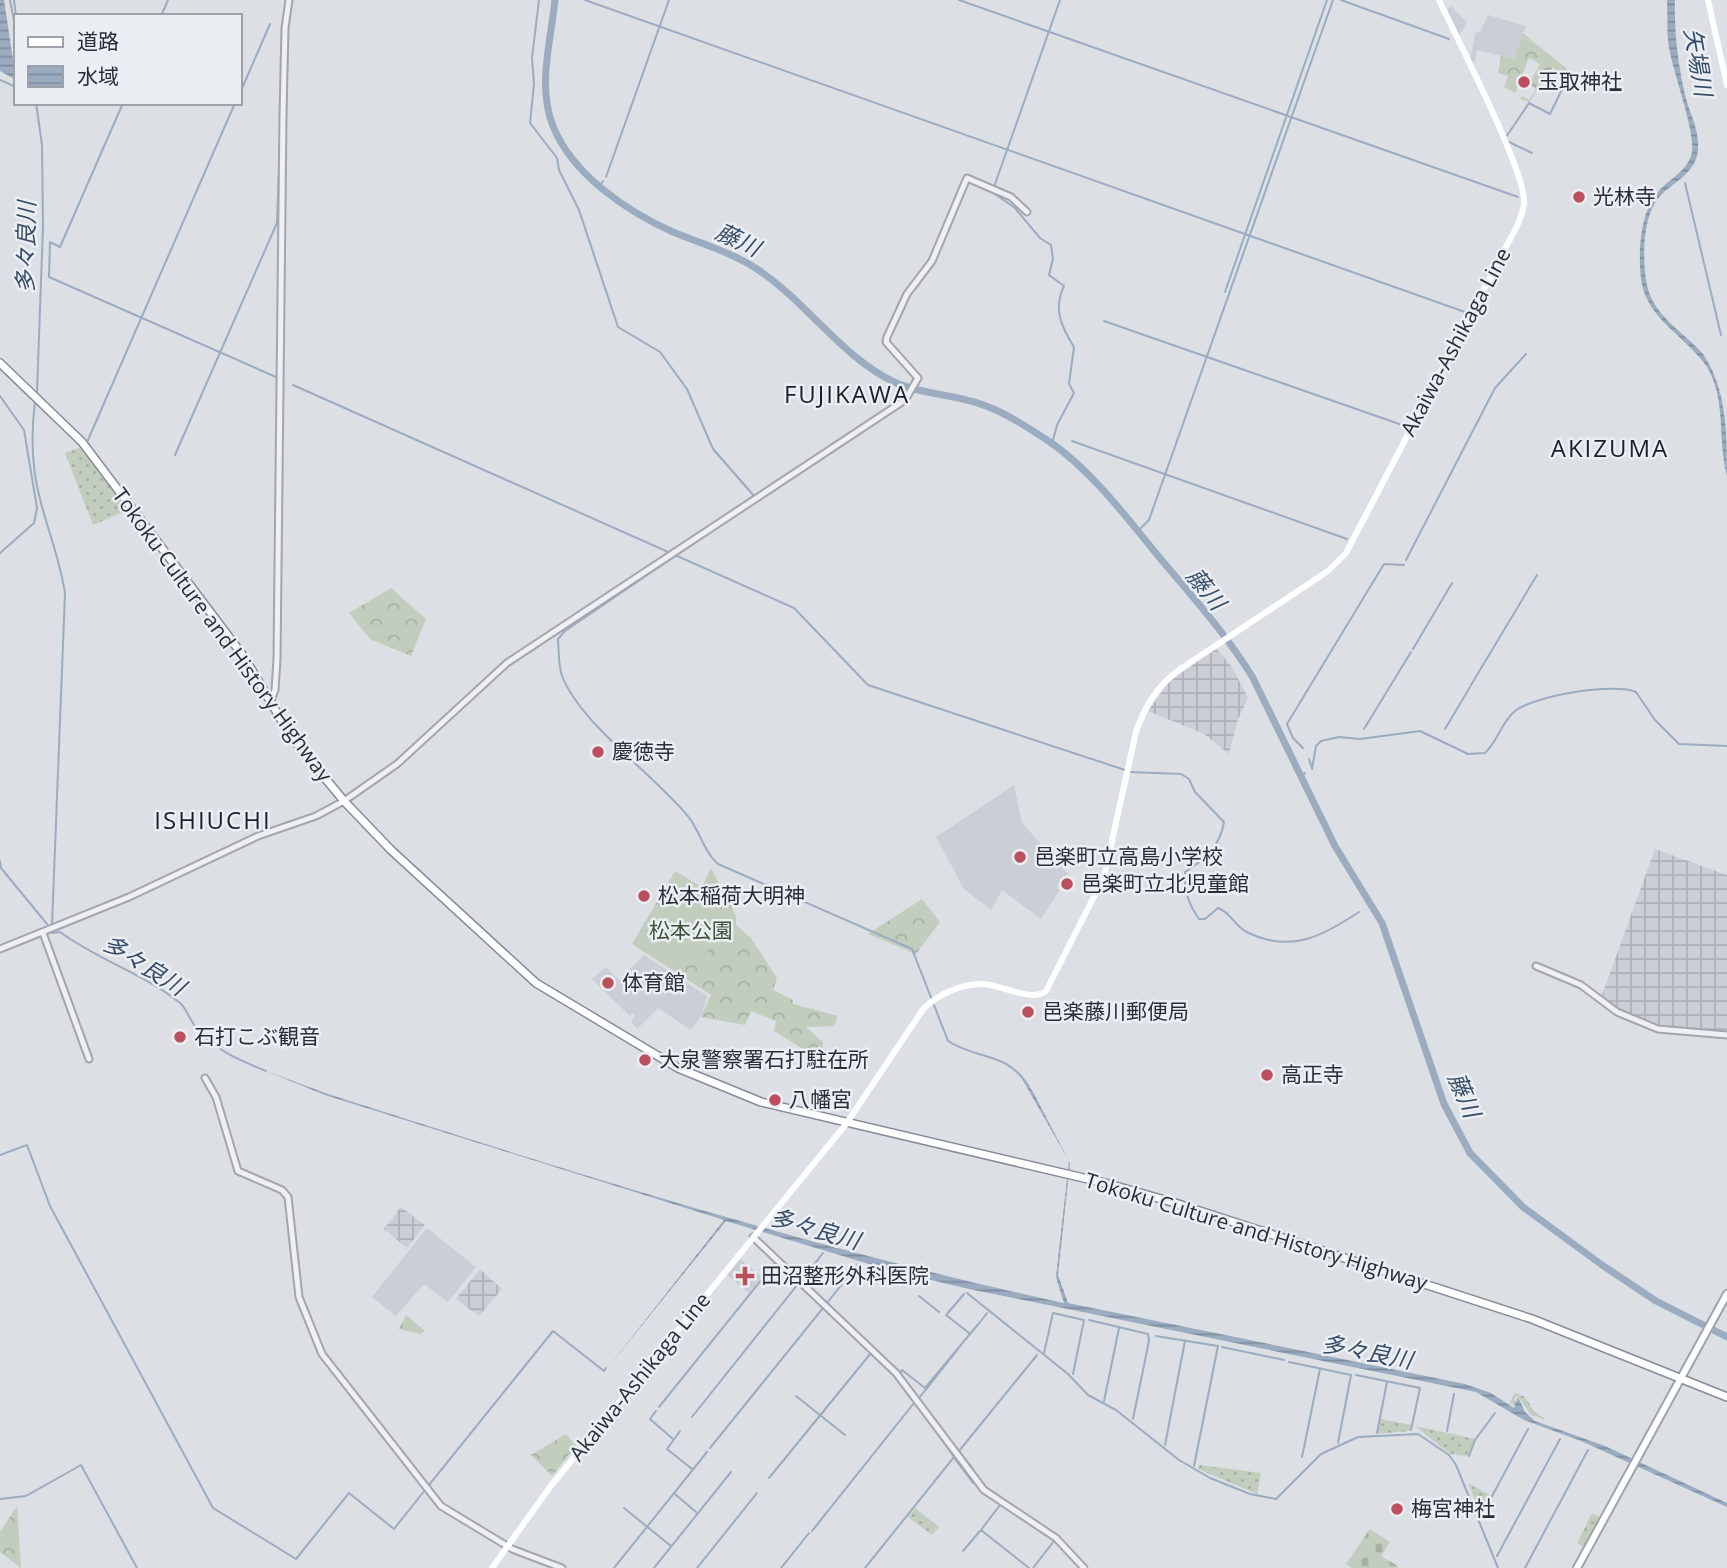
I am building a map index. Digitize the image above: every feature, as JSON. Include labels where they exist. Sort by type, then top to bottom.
[{"type":"highway","name":"Tokoku Culture and History Highway","points":[[0,363],[82,442],[244,657],[292,738],[344,801],[481,935],[555,995],[650,1052],[707,1082],[760,1102],[1066,1174],[1172,1202],[1503,1309],[1727,1396]]},
{"type":"main road","name":"Akaiwa-Ashikaga Line","points":[[492,1568],[509,1548],[550,1487],[846,1124],[924,1009],[937,997],[978,984],[1032,995],[1046,991],[1101,884],[1136,732],[1154,695],[1172,675],[1319,578],[1346,553],[1520,219],[1524,204],[1521,182],[1439,0]]},
{"type":"main road","points":[[1708,0],[1727,85]]},
{"type":"main road","points":[[1577,1568],[1727,1294]]},
{"type":"street","points":[[270,704],[275,690],[277,659],[284,61],[289,0]]},
{"type":"street","points":[[0,949],[43,933],[344,801],[397,764],[507,663],[905,400],[918,377],[886,342],[887,337],[907,293],[932,261],[967,178],[1007,194],[1027,212]]},
{"type":"street","points":[[43,933],[89,1059]]},
{"type":"street","points":[[1536,966],[1581,985],[1623,1015],[1658,1029],[1727,1035]]},
{"type":"street","points":[[205,1078],[216,1097],[238,1171],[282,1190],[288,1197],[299,1297],[322,1354],[442,1506],[509,1548],[562,1568]]},
{"type":"street","points":[[756,1234],[896,1373],[984,1490],[1056,1538],[1084,1568]]},
{"type":"shaded area","points":[[1451,6],[1467,23],[1458,37],[1446,11]]},
{"type":"shaded area","points":[[1488,15],[1526,26],[1514,59],[1477,50],[1475,62],[1470,61],[1475,33],[1480,32]]},
{"type":"shaded area","points":[[1216,648],[1232,667],[1248,698],[1238,719],[1229,754],[1204,734],[1148,711],[1170,681]]},
{"type":"shaded area","name":"邑楽町立高島小学校","points":[[1014,785],[1022,823],[1068,874],[1057,886],[1059,891],[1041,919],[1002,890],[991,910],[964,889],[936,837]]},
{"type":"shaded area","points":[[1655,849],[1727,875],[1727,1033],[1661,1028],[1620,1012],[1602,995]]},
{"type":"shaded area","points":[[644,955],[707,996],[702,1015],[691,1030],[658,1008],[637,1029],[631,1022],[635,1015],[632,1013],[630,1016],[592,979],[606,967],[619,980]]},
{"type":"shaded area","points":[[401,1207],[425,1225],[407,1248],[384,1229]]},
{"type":"shaded area","points":[[427,1228],[476,1267],[448,1302],[424,1284],[396,1316],[372,1297]]},
{"type":"shaded area","name":"田沼整形外科医院","points":[[740,1259],[762,1277],[749,1293],[727,1275]]},
{"type":"shaded area","points":[[480,1269],[502,1289],[479,1316],[456,1299]]},
{"type":"green space","points":[[1523,33],[1569,71],[1565,78],[1537,46],[1522,36]]},
{"type":"green space","name":"玉取神社","points":[[1522,36],[1543,50],[1553,67],[1529,102],[1520,99],[1522,96],[1529,100],[1536,89],[1526,83],[1531,81],[1540,64],[1529,58],[1515,93],[1504,87],[1508,76],[1498,73],[1501,56],[1514,59]]},
{"type":"green space","points":[[81,447],[128,510],[93,525],[65,453]]},
{"type":"green space","points":[[391,588],[426,619],[411,656],[370,639],[349,613]]},
{"type":"green space","name":"松本公園","points":[[711,868],[736,916],[736,925],[751,938],[777,978],[773,990],[793,1000],[793,1004],[838,1016],[834,1026],[806,1027],[823,1042],[822,1061],[774,1031],[776,1021],[751,1011],[745,1025],[701,1017],[711,995],[632,944],[675,871],[702,887]]},
{"type":"green space","points":[[674,886],[722,918],[717,939],[695,965],[672,962],[641,942]]},
{"type":"green space","points":[[922,899],[940,922],[916,954],[868,934]]},
{"type":"green space","points":[[406,1315],[425,1331],[421,1334],[399,1329]]},
{"type":"green space","points":[[1515,1393],[1525,1397],[1534,1411],[1546,1420],[1531,1415],[1518,1396],[1515,1397],[1516,1405],[1509,1404]]},
{"type":"green space","points":[[1380,1419],[1411,1425],[1410,1431],[1377,1434]]},
{"type":"green space","points":[[1415,1426],[1475,1439],[1468,1456],[1450,1454]]},
{"type":"green space","points":[[566,1434],[576,1446],[552,1476],[531,1455]]},
{"type":"green space","points":[[1199,1465],[1261,1473],[1257,1494],[1198,1469]]},
{"type":"green space","points":[[1468,1483],[1491,1496],[1481,1515]]},
{"type":"green space","points":[[17,1506],[21,1568],[0,1552],[0,1532]]},
{"type":"green space","points":[[915,1508],[939,1527],[932,1535],[908,1517]]},
{"type":"green space","points":[[1592,1513],[1601,1518],[1585,1548],[1577,1543]]},
{"type":"green space","points":[[1370,1529],[1390,1542],[1381,1556],[1398,1566],[1397,1568],[1352,1568],[1346,1564]]},
{"type":"water","points":[[0,0],[4,0],[14,79],[0,71]]},
{"type":"water","points":[[1667,0],[1675,0],[1678,60],[1685,95],[1697,132],[1698,148],[1691,168],[1655,202],[1645,237],[1645,275],[1650,296],[1662,315],[1703,354],[1717,382],[1726,428],[1727,476],[1713,380],[1698,356],[1650,305],[1641,279],[1640,245],[1647,210],[1658,192],[1687,164],[1692,152],[1688,118],[1669,47]]},
{"type":"water","points":[[1017,1070],[1033,1092],[1069,1160]]},
{"type":"water","points":[[266,1071],[419,1123],[785,1234],[1064,1303],[1056,1277],[1069,1161],[1058,1275],[1068,1303],[1465,1384],[1491,1393],[1514,1408],[1518,1397],[1525,1412],[1535,1421],[1605,1446],[1727,1503],[1727,1507],[1581,1441],[1524,1420],[1476,1392],[969,1289],[889,1270],[726,1221],[606,1370],[724,1220],[325,1095]]},
{"type":"waterway","name":"多々良川","points":[[10,0],[14,21]]},
{"type":"waterway","name":"多々良川","points":[[14,0],[16,14]]},
{"type":"waterway","points":[[162,14],[168,0]]},
{"type":"waterway","points":[[539,0],[532,58],[534,84],[530,123],[557,158],[559,170],[579,210],[618,327],[660,352],[687,389],[713,449],[755,497]]},
{"type":"waterway","name":"藤川","points":[[555,0],[546,63],[546,95],[553,126],[573,160],[602,189],[637,213],[673,232],[729,254],[760,271],[875,371],[916,390],[975,402],[1002,413],[1050,442],[1095,481],[1209,616],[1253,678],[1335,846],[1382,923],[1444,1104],[1470,1153],[1523,1207],[1602,1265],[1656,1301],[1727,1337]]},
{"type":"waterway","points":[[585,0],[1465,312]]},
{"type":"waterway","points":[[606,177],[669,0]]},
{"type":"waterway","points":[[959,0],[1518,197]]},
{"type":"waterway","points":[[994,187],[1060,0]]},
{"type":"waterway","points":[[1225,292],[1327,0]]},
{"type":"waterway","points":[[1138,531],[1149,520],[1333,0]]},
{"type":"waterway","points":[[1341,0],[1449,39]]},
{"type":"waterway","points":[[242,88],[270,24]]},
{"type":"waterway","points":[[1506,137],[1529,103],[1550,114],[1567,79],[1581,85],[1583,83]]},
{"type":"waterway","points":[[0,80],[14,86]]},
{"type":"waterway","name":"多々良川","points":[[36,105],[42,145],[43,226],[37,392]]},
{"type":"waterway","points":[[122,105],[60,247],[50,242],[49,277],[276,377]]},
{"type":"waterway","points":[[88,440],[234,105]]},
{"type":"waterway","points":[[175,455],[277,223],[280,138]]},
{"type":"waterway","points":[[1507,141],[1532,153]]},
{"type":"waterway","name":"藤川","points":[[600,185],[603,181]]},
{"type":"waterway","points":[[1685,183],[1721,335]]},
{"type":"waterway","points":[[992,192],[1015,208],[1040,238],[1051,245],[1053,259],[1049,275],[1064,286],[1059,310],[1062,325],[1074,347],[1069,384],[1074,393],[1057,425],[1052,444]]},
{"type":"waterway","points":[[1104,321],[1405,426]]},
{"type":"waterway","points":[[1406,560],[1495,388],[1526,354]]},
{"type":"waterway","points":[[293,385],[794,608],[868,685],[1125,770]]},
{"type":"waterway","points":[[0,396],[24,430],[37,508],[34,523],[0,553]]},
{"type":"waterway","name":"多々良川","points":[[35,402],[35,476],[65,593],[52,925]]},
{"type":"waterway","points":[[1072,441],[1347,539]]},
{"type":"waterway","points":[[750,505],[565,631],[558,639],[562,676],[571,694],[601,730],[687,815],[718,864],[912,949],[932,1000]]},
{"type":"waterway","points":[[1303,748],[1293,738],[1287,724],[1384,564],[1404,565]]},
{"type":"waterway","points":[[1471,685],[1537,575]]},
{"type":"waterway","points":[[1413,649],[1452,583]]},
{"type":"waterway","points":[[1364,729],[1411,652]]},
{"type":"waterway","points":[[1445,729],[1470,687]]},
{"type":"waterway","points":[[1312,769],[1316,746],[1321,741],[1339,737],[1360,739],[1420,731],[1468,754],[1485,753],[1510,716],[1523,706],[1574,692],[1610,689],[1636,692],[1655,720],[1679,744],[1727,746]]},
{"type":"waterway","points":[[1309,759],[1312,768]]},
{"type":"waterway","points":[[1130,772],[1181,774],[1189,779],[1195,792],[1224,822],[1219,839],[1210,852],[1185,872],[1187,897],[1199,919],[1205,919],[1218,908],[1247,932],[1278,942],[1292,942],[1319,935],[1359,912]]},
{"type":"waterway","name":"藤川","points":[[1301,777],[1305,773]]},
{"type":"waterway","points":[[0,861],[1,868],[47,924]]},
{"type":"waterway","name":"多々良川","points":[[52,933],[60,932],[166,993],[182,1005],[195,1026],[210,1042],[266,1071]]},
{"type":"waterway","points":[[934,1005],[948,1041],[1001,1061],[1020,1075],[1029,1087]]},
{"type":"waterway","points":[[0,1155],[27,1145],[50,1206],[213,1508],[296,1559],[349,1493],[394,1529],[425,1490]]},
{"type":"waterway","points":[[802,1280],[823,1253]]},
{"type":"waterway","points":[[659,1407],[775,1263]]},
{"type":"waterway","points":[[827,1303],[858,1264]]},
{"type":"waterway","points":[[692,1417],[798,1284]]},
{"type":"waterway","points":[[967,1293],[1068,1374],[1088,1395],[1116,1410],[1179,1460],[1210,1478],[1250,1494],[1276,1499],[1321,1454],[1358,1437],[1418,1434],[1449,1455],[1456,1465],[1498,1568]]},
{"type":"waterway","points":[[947,1314],[964,1294]]},
{"type":"waterway","points":[[919,1296],[939,1312]]},
{"type":"waterway","points":[[710,1448],[823,1308]]},
{"type":"waterway","points":[[981,1321],[987,1313]]},
{"type":"waterway","points":[[1044,1353],[1053,1313],[1084,1320],[1073,1374]]},
{"type":"waterway","points":[[946,1315],[969,1333]]},
{"type":"waterway","points":[[1089,1320],[1148,1334],[1149,1341],[1133,1419]]},
{"type":"waterway","points":[[901,1372],[902,1370],[925,1388],[980,1322]]},
{"type":"waterway","points":[[1104,1401],[1119,1328]]},
{"type":"waterway","points":[[429,1485],[553,1331],[604,1371],[606,1368]]},
{"type":"waterway","points":[[1156,1336],[1218,1346],[1194,1466]]},
{"type":"waterway","points":[[1165,1445],[1185,1341]]},
{"type":"waterway","points":[[1222,1347],[1284,1360]]},
{"type":"waterway","points":[[920,1397],[958,1349]]},
{"type":"waterway","points":[[769,1478],[871,1353]]},
{"type":"waterway","points":[[973,1469],[959,1451],[1037,1355]]},
{"type":"waterway","points":[[878,1360],[892,1374]]},
{"type":"waterway","points":[[1289,1362],[1351,1375],[1338,1443]]},
{"type":"waterway","points":[[1302,1457],[1320,1369]]},
{"type":"waterway","points":[[1356,1375],[1420,1388],[1411,1430]]},
{"type":"waterway","points":[[1377,1433],[1387,1382]]},
{"type":"waterway","points":[[1447,1431],[1454,1394]]},
{"type":"waterway","points":[[796,1396],[845,1435]]},
{"type":"waterway","points":[[812,1531],[914,1403]]},
{"type":"waterway","points":[[656,1411],[650,1419],[673,1439]]},
{"type":"waterway","points":[[1469,1456],[1475,1440],[1495,1413]]},
{"type":"waterway","points":[[1482,1515],[1528,1429]]},
{"type":"waterway","points":[[680,1431],[667,1449],[692,1469]]},
{"type":"waterway","points":[[865,1568],[954,1457],[937,1432]]},
{"type":"waterway","points":[[1497,1556],[1560,1439]]},
{"type":"waterway","points":[[1525,1568],[1588,1450]]},
{"type":"waterway","points":[[614,1568],[707,1452]]},
{"type":"waterway","points":[[955,1459],[973,1483]]},
{"type":"waterway","points":[[0,1499],[26,1496],[81,1465],[137,1568]]},
{"type":"waterway","points":[[654,1568],[731,1472]]},
{"type":"waterway","points":[[697,1568],[757,1493]]},
{"type":"waterway","points":[[675,1494],[696,1512]]},
{"type":"waterway","points":[[1000,1505],[981,1530],[1029,1568]]},
{"type":"waterway","points":[[624,1508],[671,1546]]},
{"type":"waterway","points":[[963,1551],[980,1531]]},
{"type":"waterway","points":[[781,1568],[809,1533]]},
{"type":"waterway","points":[[1033,1568],[1054,1541]]},
{"type":"place","name":"玉取神社","points":[[1524,82]]},
{"type":"place","name":"光林寺","points":[[1579,197]]},
{"type":"place","name":"慶徳寺","points":[[598,752]]},
{"type":"place","name":"邑楽町立高島小学校","points":[[1020,857]]},
{"type":"place","name":"邑楽町立北児童館","points":[[1067,884]]},
{"type":"place","name":"松本稲荷大明神","points":[[644,896]]},
{"type":"place","name":"体育館","points":[[608,983]]},
{"type":"place","name":"邑楽藤川郵便局","points":[[1028,1012]]},
{"type":"place","name":"石打こぶ観音","points":[[180,1037]]},
{"type":"place","name":"大泉警察署石打駐在所","points":[[645,1060]]},
{"type":"place","name":"高正寺","points":[[1267,1075]]},
{"type":"place","name":"八幡宮","points":[[775,1100]]},
{"type":"place","name":"田沼整形外科医院","points":[[745,1276]]},
{"type":"place","name":"梅宮神社","points":[[1397,1509]]},
{"type":"district","name":"FUJIKAWA","points":[[847,395]]},
{"type":"district","name":"AKIZUMA","points":[[1610,449]]},
{"type":"district","name":"ISHIUCHI","points":[[213,821]]},
{"type":"water label","name":"矢場川","points":[[1698,62]]}]
